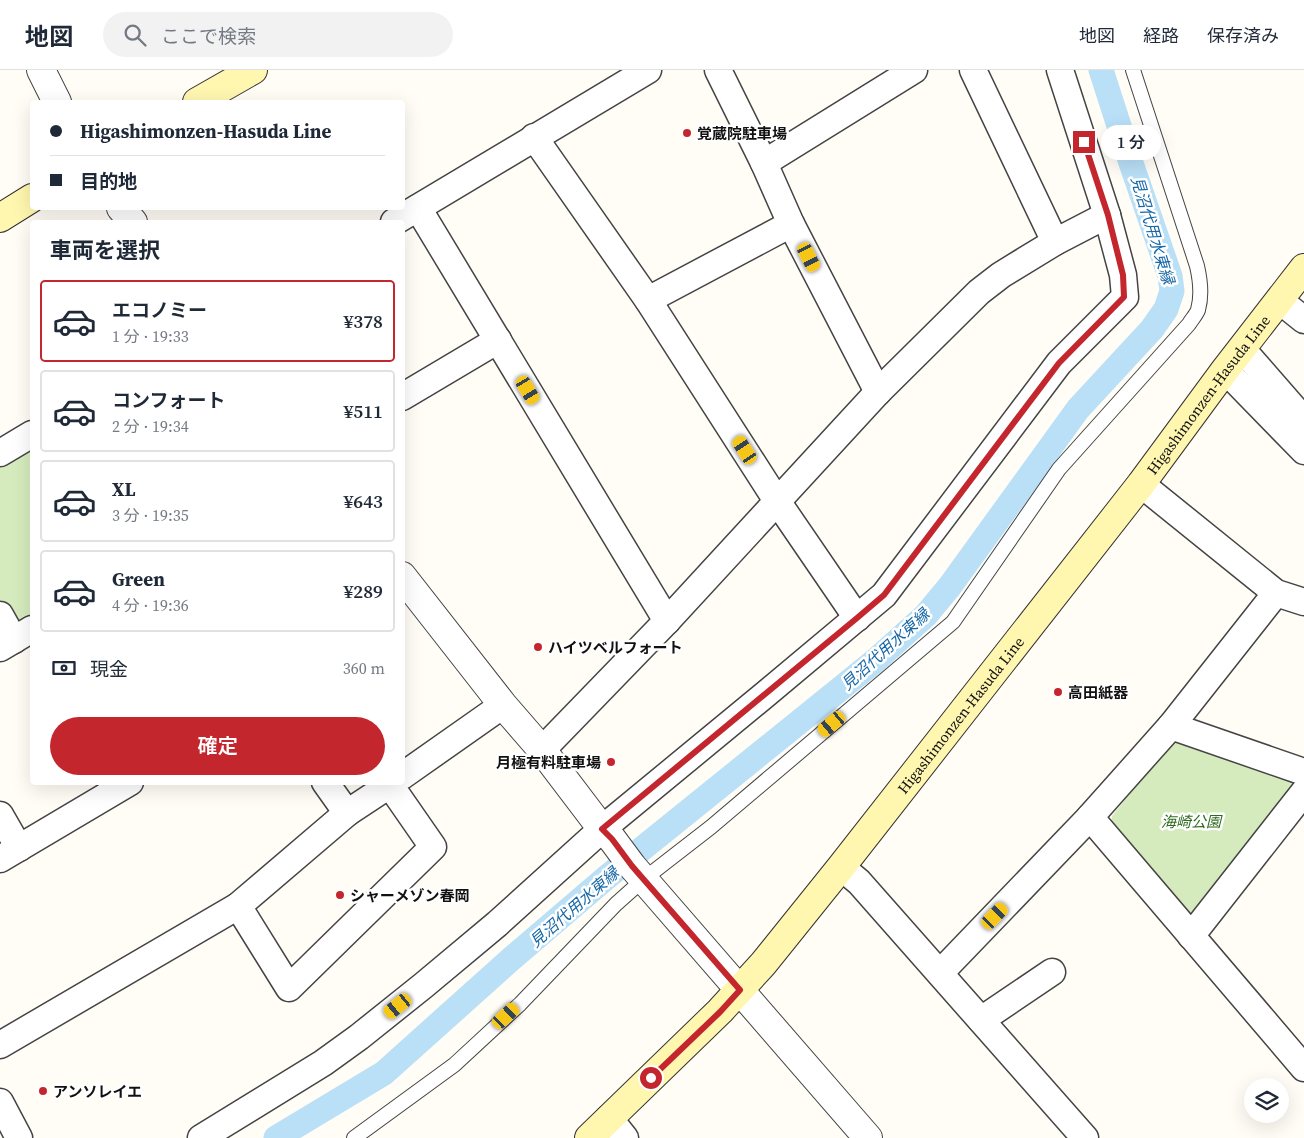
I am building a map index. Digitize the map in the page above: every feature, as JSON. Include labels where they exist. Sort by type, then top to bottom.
[{"type":"main road","points":[[200,100],[253,70]]},
{"type":"main road","points":[[0,218],[30,199]]},
{"type":"main road","name":"Higashimonzen-Hasuda Line","points":[[589,1138],[617,1128],[763,964],[841,868],[1141,484],[1225,370],[1304,268]]},
{"type":"street","points":[[41,70],[56,100]]},
{"type":"street","points":[[397,220],[648,70]]},
{"type":"street","points":[[718,70],[764,163],[791,224],[878,392]]},
{"type":"street","points":[[764,163],[914,70]]},
{"type":"street","points":[[973,70],[1055,242]]},
{"type":"street","points":[[201,1138],[323,1063],[359,1037],[497,924],[609,836],[884,595],[1059,363],[1124,297],[1123,275],[1108,215],[1060,70]]},
{"type":"street","points":[[534,138],[648,300],[777,500],[857,618]]},
{"type":"street","points":[[418,208],[667,621]]},
{"type":"street","points":[[123,210],[131,220]]},
{"type":"street","points":[[542,750],[667,621],[878,392],[979,292],[1001,275],[1055,242],[1108,215]]},
{"type":"street","points":[[648,300],[791,224]]},
{"type":"street","points":[[1279,300],[1304,320]]},
{"type":"street","points":[[405,395],[498,340]]},
{"type":"street","points":[[1242,349],[1304,420]]},
{"type":"street","points":[[1225,370],[1304,451]]},
{"type":"street","points":[[0,453],[30,435]]},
{"type":"street","points":[[1141,484],[1276,593],[1304,602]]},
{"type":"street","points":[[405,580],[638,873],[868,1138]]},
{"type":"street","points":[[940,973],[1090,817],[1171,726],[1276,593]]},
{"type":"street","points":[[0,615],[16,639]]},
{"type":"street","points":[[405,774],[503,705]]},
{"type":"street","points":[[1171,726],[1304,772]]},
{"type":"street","points":[[0,815],[9,853],[90,792],[118,785]]},
{"type":"street","points":[[327,785],[347,813]]},
{"type":"street","points":[[0,1045],[238,906],[347,813],[389,785]]},
{"type":"street","points":[[238,906],[289,988],[434,846],[397,785]]},
{"type":"street","points":[[1191,936],[1304,792]]},
{"type":"street","points":[[1090,817],[1304,1068]]},
{"type":"street","points":[[841,868],[859,882],[1085,1138]]},
{"type":"street","points":[[981,1020],[1052,972]]},
{"type":"street","points":[[0,1102],[19,1138]]},
{"type":"lane","points":[[354,1138],[372,1133],[454,1065],[520,1004],[616,904],[638,873],[711,827],[953,622],[1059,469],[1178,337],[1197,311],[1200,278],[1197,266],[1133,70]]},
{"type":"green space","points":[[30,447],[30,619],[16,629],[0,600],[0,465]]},
{"type":"green space","name":"海崎公園","points":[[1179,742],[1297,779],[1299,788],[1197,918],[1188,918],[1111,829],[1112,816],[1170,744]]},
{"type":"waterway","name":"見沼代用水東縁","points":[[276,1138],[384,1073],[510,960],[607,877],[876,660],[926,615],[950,586],[1078,409],[1152,329],[1166,309],[1172,291],[1170,276],[1101,70]]},
{"type":"place","name":"覚蔵院駐車場","points":[[687,133]]},
{"type":"place","name":"ハイツベルフォート","points":[[538,647]]},
{"type":"place","name":"高田紙器","points":[[1058,692]]},
{"type":"place","name":"月極有料駐車場","points":[[611,762]]},
{"type":"place","name":"シャーメゾン春岡","points":[[340,895]]},
{"type":"place","name":"アンソレイエ","points":[[43,1091]]},
{"type":"route","points":[[651,1078],[720,1012],[740,990],[602,829],[884,595],[1059,363],[1124,297],[1123,275],[1108,215],[1084,142]]}]
